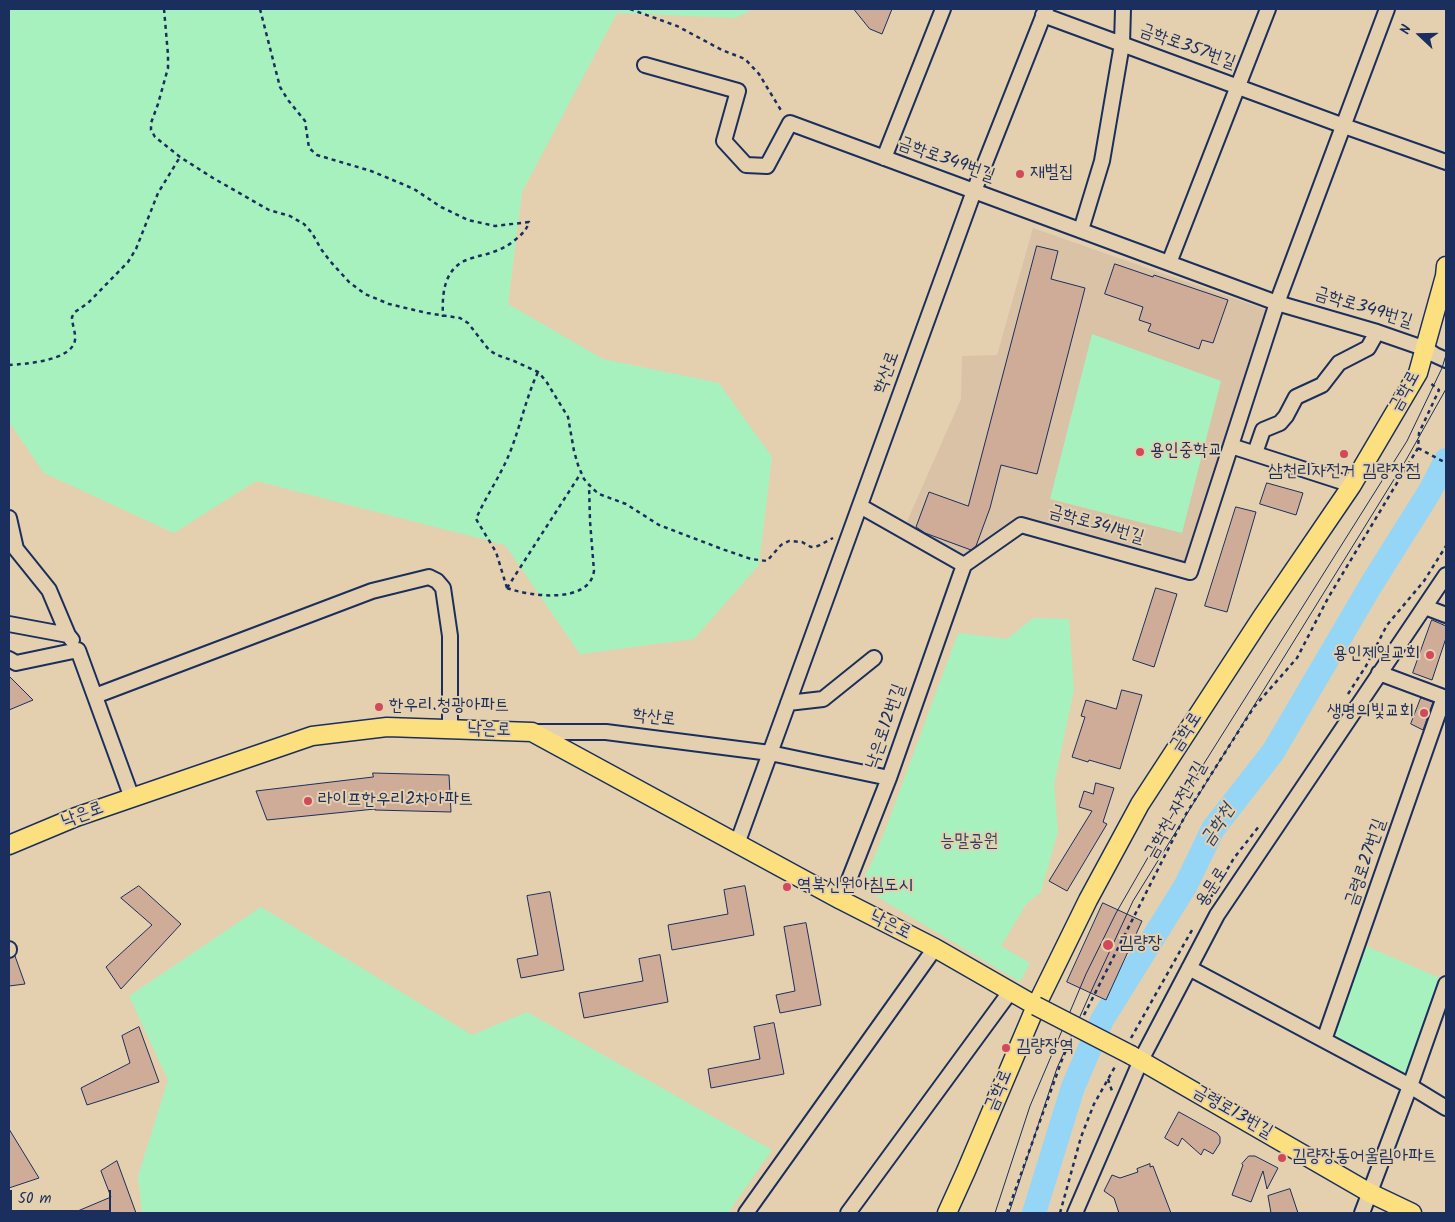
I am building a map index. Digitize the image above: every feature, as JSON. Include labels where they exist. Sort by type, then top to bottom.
[{"type":"main road","name":"금학로","points":[[947,1213],[1036,1006],[1088,900],[1140,804],[1262,617],[1352,485],[1418,374],[1436,355],[1446,266]]},
{"type":"main road","name":"낙은로","points":[[9,845],[76,817],[312,736],[387,727],[532,732],[736,844],[934,948],[1036,1006]]},
{"type":"main road","name":"금령로13번길","points":[[1036,1006],[1136,1057],[1370,1193],[1412,1213]]},
{"type":"street","name":"금학로349번길","points":[[884,158],[943,9]]},
{"type":"street","name":"금학로357번길","points":[[1122,44],[1123,9]]},
{"type":"street","name":"금학로357번길","points":[[1238,87],[1268,9]]},
{"type":"street","points":[[1352,485],[1231,446],[1277,303],[1387,9]]},
{"type":"street","name":"금학로357번길","points":[[1044,12],[1122,44],[1446,162]]},
{"type":"street","name":"학산로","points":[[736,844],[974,191],[1044,12]]},
{"type":"street","points":[[1081,230],[1102,161],[1122,44]]},
{"type":"street","points":[[645,65],[738,91],[724,141],[746,165],[767,166],[790,124]]},
{"type":"street","points":[[1170,263],[1238,87]]},
{"type":"street","name":"금학로349번길","points":[[790,124],[1277,303],[1378,332],[1436,355]]},
{"type":"street","points":[[1255,453],[1263,430],[1280,423],[1296,397],[1322,384],[1339,363],[1368,348],[1378,332]]},
{"type":"street","name":"금학로341번길","points":[[964,565],[1021,525],[1190,572],[1231,446]]},
{"type":"street","points":[[860,506],[964,565]]},
{"type":"street","points":[[9,518],[16,549],[48,590],[68,635],[78,650],[132,798]]},
{"type":"street","name":"낙은로12번길","points":[[841,900],[889,778],[964,565]]},
{"type":"street","name":"용문로","points":[[1075,1213],[1136,1057],[1189,968],[1217,915],[1446,575]]},
{"type":"street","points":[[95,696],[372,591],[429,578],[437,581],[442,588],[450,636],[450,729]]},
{"type":"street","points":[[1425,607],[1446,615]]},
{"type":"street","points":[[9,624],[68,635]]},
{"type":"street","points":[[9,659],[16,663],[78,650]]},
{"type":"street","points":[[788,703],[823,698],[874,658]]},
{"type":"street","points":[[1379,673],[1445,698]]},
{"type":"street","name":"금령로27번길","points":[[1324,1040],[1445,698]]},
{"type":"street","name":"학산로","points":[[532,732],[606,732],[770,753]]},
{"type":"street","points":[[770,753],[889,778]]},
{"type":"street","name":"낙은로","points":[[746,1213],[934,948]]},
{"type":"street","points":[[1189,968],[1410,1086],[1446,1108]]},
{"type":"street","points":[[1362,1213],[1446,984]]},
{"type":"street","points":[[848,1213],[1010,992]]},
{"type":"path","points":[[164,9],[168,68],[151,122],[151,130],[160,141],[180,157],[261,206],[295,218],[304,224],[312,233],[321,249],[349,282],[365,294],[389,304],[460,318],[468,322],[489,350],[496,355],[538,372],[546,381],[568,417],[574,451],[581,473],[588,484],[599,494],[626,504],[659,525],[722,550],[751,559],[767,561],[781,545],[789,541],[802,542],[811,547],[818,546],[832,538],[850,532]]},
{"type":"path","points":[[260,9],[280,87],[288,100],[306,121],[309,148],[317,155],[372,171],[414,189],[441,207],[468,220],[495,226],[529,222],[526,231],[510,244],[466,261],[452,271],[446,281],[443,294],[443,316]]},
{"type":"path","points":[[630,9],[677,26],[722,50],[745,59],[759,74],[790,124]]},
{"type":"path","points":[[9,365],[37,362],[67,352],[72,347],[75,340],[72,317],[128,262],[136,249],[158,193],[180,157]]},
{"type":"path","points":[[507,588],[496,552],[476,519],[508,458],[538,372]]},
{"type":"path","name":"금학천 자전거길","points":[[1081,1022],[1186,814],[1254,707],[1297,658],[1328,598],[1418,448],[1420,433],[1439,390],[1418,374]]},
{"type":"path","points":[[1418,448],[1446,463]]},
{"type":"path","points":[[507,588],[581,473]]},
{"type":"path","points":[[507,588],[524,593],[557,596],[573,592],[589,584],[594,571],[588,484]]},
{"type":"path","points":[[1007,1213],[1063,1057],[1072,1039]]},
{"type":"shaded area","points":[[1033,228],[1267,310],[1185,563],[1021,519],[963,558],[905,526],[961,399],[962,356],[997,355]]},
{"type":"green space","points":[[9,9],[753,9],[736,18],[617,13],[522,192],[508,304],[603,359],[719,383],[772,457],[759,565],[694,639],[580,654],[505,545],[256,481],[174,533],[44,473],[9,422]]},
{"type":"green space","points":[[1092,334],[1221,381],[1182,533],[1050,499]]},
{"type":"green space","name":"능말공원","points":[[1033,618],[1069,619],[1074,690],[1054,784],[1058,831],[1041,892],[1027,903],[1001,946],[1030,963],[1020,982],[859,886],[872,862],[886,828],[958,633],[1007,639]]},
{"type":"green space","points":[[261,907],[472,1035],[527,1012],[772,1150],[728,1213],[142,1213],[138,1176],[168,1080],[129,996]]},
{"type":"green space","points":[[1366,946],[1440,978],[1407,1076],[1334,1035]]},
{"type":"building","points":[[854,9],[892,9],[882,34],[870,29]]},
{"type":"building","points":[[1037,246],[1058,251],[1051,279],[1085,288],[1037,474],[1001,465],[990,508],[976,546],[971,550],[925,533],[916,527],[929,492],[968,506]]},
{"type":"building","points":[[1115,264],[1228,300],[1213,343],[1202,340],[1199,349],[1148,331],[1151,324],[1139,320],[1143,307],[1105,294]]},
{"type":"building","points":[[1267,483],[1303,493],[1296,515],[1260,504]]},
{"type":"building","points":[[1236,507],[1256,512],[1227,612],[1205,606]]},
{"type":"building","points":[[1156,588],[1177,594],[1154,667],[1133,660]]},
{"type":"building","name":"용인제일교회","points":[[1432,620],[1446,626],[1446,638],[1432,680],[1413,673]]},
{"type":"building","points":[[9,676],[33,700],[9,710]]},
{"type":"building","points":[[1122,690],[1142,695],[1120,769],[1072,757],[1085,717],[1081,716],[1086,700],[1116,709]]},
{"type":"building","name":"생명의빛교회","points":[[1421,698],[1433,702],[1423,730],[1411,724]]},
{"type":"building","points":[[373,773],[449,775],[451,812],[375,809],[267,820],[256,791],[373,777]]},
{"type":"building","points":[[1096,783],[1114,788],[1103,822],[1107,824],[1067,891],[1049,881],[1092,811],[1079,807],[1084,791],[1093,794]]},
{"type":"building","points":[[139,886],[181,924],[121,989],[106,967],[152,925],[121,898]]},
{"type":"building","points":[[745,886],[754,935],[672,950],[668,925],[728,914],[724,890]]},
{"type":"building","points":[[550,892],[564,970],[521,978],[517,959],[538,955],[527,896]]},
{"type":"building","points":[[1103,903],[1142,921],[1106,1000],[1067,982]]},
{"type":"building","points":[[806,923],[821,1005],[780,1013],[776,995],[795,991],[784,927]]},
{"type":"building","points":[[660,955],[668,1002],[584,1018],[579,993],[643,981],[639,959]]},
{"type":"building","points":[[15,956],[25,984],[9,986],[9,959]]},
{"type":"building","points":[[774,1023],[784,1074],[711,1088],[708,1069],[760,1059],[754,1027]]},
{"type":"building","points":[[139,1027],[159,1082],[87,1105],[81,1088],[130,1063],[122,1036]]},
{"type":"building","points":[[1179,1112],[1217,1133],[1220,1137],[1220,1143],[1213,1154],[1204,1149],[1201,1155],[1182,1138],[1178,1146],[1165,1138]]},
{"type":"building","points":[[9,1129],[39,1178],[9,1188]]},
{"type":"building","points":[[1249,1156],[1255,1156],[1278,1168],[1267,1189],[1263,1171],[1251,1202],[1232,1195],[1242,1164]]},
{"type":"building","points":[[117,1161],[136,1213],[73,1213],[111,1197],[101,1171]]},
{"type":"building","points":[[1150,1164],[1150,1167],[1153,1166],[1171,1213],[1119,1213],[1114,1198],[1104,1191],[1112,1175],[1120,1178],[1138,1172],[1137,1169]]},
{"type":"building","points":[[1290,1189],[1298,1213],[1271,1213],[1268,1196]]},
{"type":"waterway","name":"금학천","points":[[1034,1213],[1073,1087],[1102,1020],[1186,885],[1213,829],[1273,752],[1371,585],[1430,491],[1446,460]]},
{"type":"tram line","points":[[995,1213],[1030,1106],[1086,974],[1116,913],[1181,800],[1407,441],[1442,368],[1446,355]]},
{"type":"tram line","points":[[1009,1213],[1057,1068],[1133,901],[1406,460],[1446,389]]},
{"type":"place","name":"재벌집","points":[[1020,174]]},
{"type":"place","name":"용인중학교","points":[[1140,452]]},
{"type":"place","name":"삼천리자전거 김량장점","points":[[1344,454]]},
{"type":"place","name":"용인제일교회","points":[[1430,655]]},
{"type":"place","name":"한우리.청광아파트","points":[[379,707]]},
{"type":"place","name":"생명의빛교회","points":[[1424,713]]},
{"type":"place","name":"라이프한우리2차아파트","points":[[308,801]]},
{"type":"place","name":"역북신원아침도시","points":[[787,887]]},
{"type":"place","name":"김량장","points":[[1108,945]]},
{"type":"place","name":"김량장역","points":[[1006,1048]]},
{"type":"place","name":"김량장동어울림아파트","points":[[1282,1158]]}]
